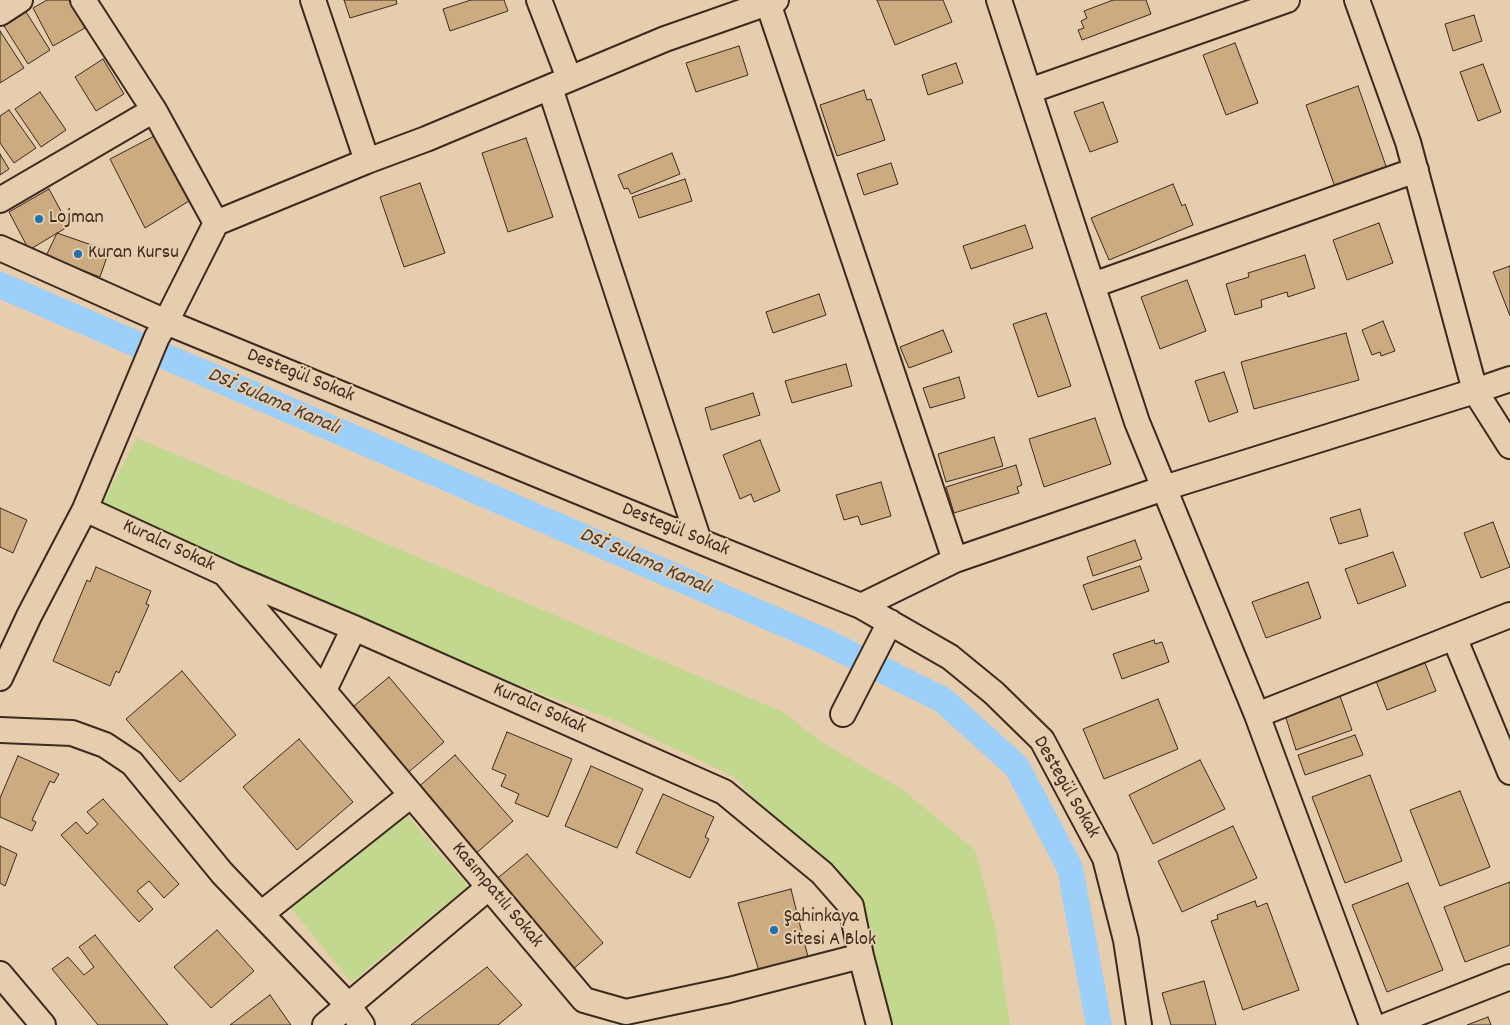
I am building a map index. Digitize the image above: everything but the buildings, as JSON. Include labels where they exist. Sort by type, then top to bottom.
[{"type":"street","points":[[0,13],[20,0]]},
{"type":"street","points":[[83,0],[154,110],[216,223]]},
{"type":"street","points":[[313,0],[368,161]]},
{"type":"street","points":[[539,0],[559,83],[699,541]]},
{"type":"street","points":[[999,0],[1137,422],[1257,715],[1372,1025]]},
{"type":"street","points":[[1029,91],[1287,0]]},
{"type":"street","points":[[1357,0],[1408,142],[1476,391],[1510,446]]},
{"type":"street","points":[[0,678],[29,616],[85,508],[162,330],[216,223],[368,161],[426,140],[665,39],[770,1],[955,560]]},
{"type":"street","points":[[0,200],[154,110]]},
{"type":"street","points":[[1093,285],[1416,170]]},
{"type":"street","name":"Destegül Sokak","points":[[0,248],[162,330],[862,606],[950,657],[994,693],[1042,740],[1105,858],[1126,940],[1139,1025]]},
{"type":"street","points":[[862,606],[955,560],[1164,488],[1476,391],[1510,378]]},
{"type":"street","name":"Kuralcı Sokak","points":[[85,508],[225,573],[724,792],[822,873],[851,906],[860,956],[879,1025]]},
{"type":"street","name":"Kasımpatılı Sokak","points":[[225,573],[584,1000],[626,1012],[729,990],[860,956]]},
{"type":"street","points":[[1257,715],[1510,615]]},
{"type":"street","points":[[842,714],[890,622]]},
{"type":"street","points":[[324,690],[354,628]]},
{"type":"street","points":[[1454,637],[1510,772]]},
{"type":"street","points":[[0,730],[72,733],[105,745],[132,763],[222,873],[348,1005],[362,1025]]},
{"type":"street","points":[[261,914],[411,795]]},
{"type":"street","points":[[326,1025],[488,888]]},
{"type":"street","points":[[0,974],[43,1025]]},
{"type":"street","points":[[1388,1025],[1510,977]]},
{"type":"green space","points":[[137,438],[783,712],[820,741],[903,790],[975,850],[995,926],[1010,1025],[888,1025],[863,913],[734,777],[617,721],[423,650],[100,508]]},
{"type":"green space","points":[[402,810],[468,886],[351,982],[291,908],[347,856]]},
{"type":"waterway","name":"DSİ Sulama Kanalı","points":[[0,285],[824,641],[943,700],[1017,767],[1070,868],[1099,1025]]},
{"type":"place","name":"Lojman","points":[[39,219]]},
{"type":"place","name":"Kuran Kursu","points":[[78,254]]},
{"type":"place","name":"Şahinkaya Sitesi A Blok","points":[[774,930]]}]
